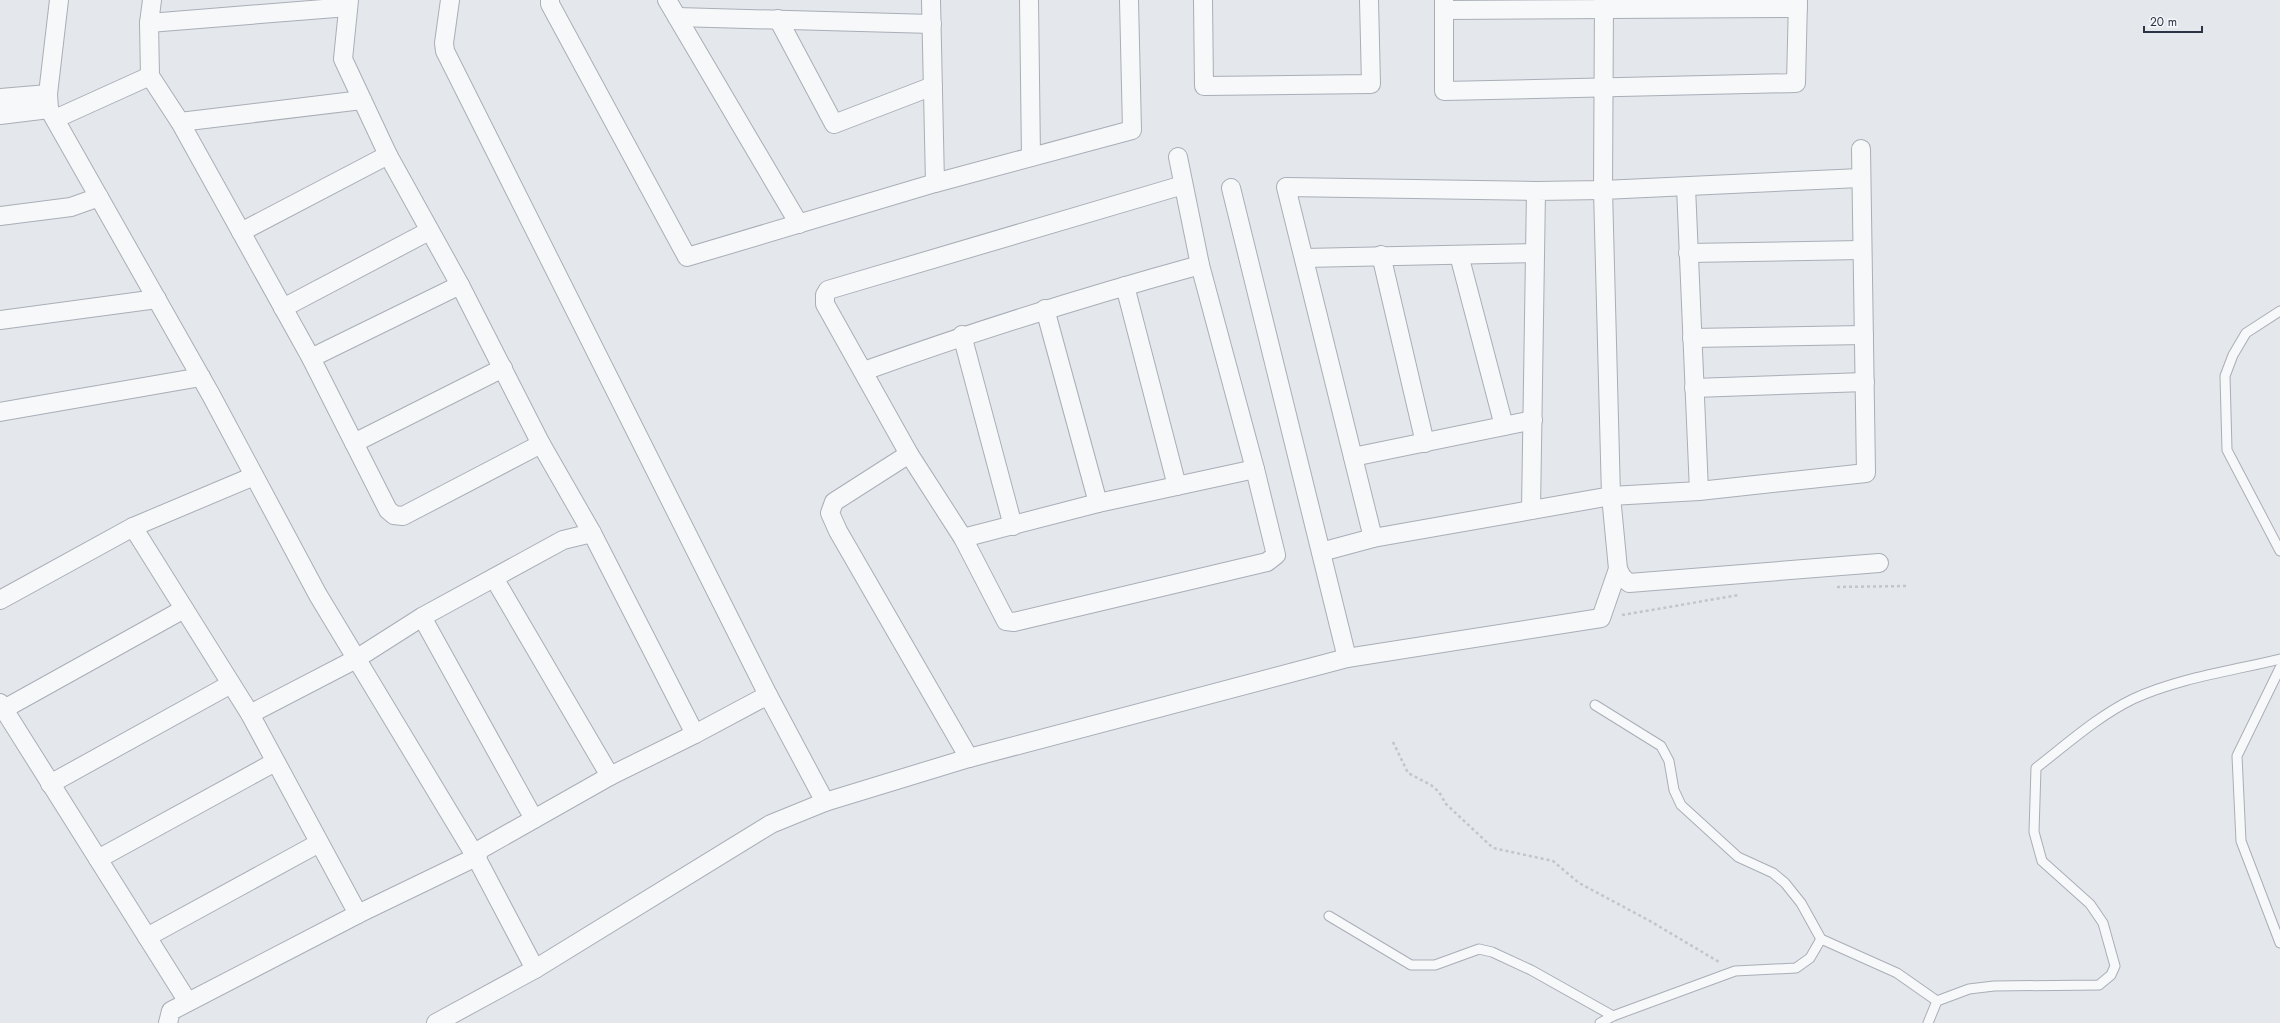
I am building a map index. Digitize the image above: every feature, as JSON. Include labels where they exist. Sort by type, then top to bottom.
[{"type":"street","points":[[59,0],[51,107],[99,197],[201,378],[318,595],[476,857],[535,969]]},
{"type":"street","points":[[152,0],[149,23],[150,76],[180,122],[311,358],[388,510],[394,515],[403,516],[541,444]]},
{"type":"street","points":[[450,0],[444,43],[445,51],[768,695],[825,802]]},
{"type":"street","points":[[550,0],[550,4],[687,257],[935,183],[1132,130],[1129,0]]},
{"type":"street","points":[[667,0],[800,224]]},
{"type":"street","points":[[931,0],[935,183]]},
{"type":"street","points":[[1029,0],[1031,157]]},
{"type":"street","points":[[1203,0],[1204,86],[1371,84],[1369,0]]},
{"type":"street","points":[[149,23],[348,3],[343,59],[388,155],[460,285],[541,444],[592,533],[695,734]]},
{"type":"street","points":[[1798,4],[1796,83],[1444,91],[1444,5],[1798,4]]},
{"type":"street","points":[[1604,5],[1603,190],[1611,496],[1618,569],[1622,577],[1629,583],[1879,563]]},
{"type":"street","points":[[677,17],[932,24]]},
{"type":"street","points":[[778,19],[834,124],[933,86]]},
{"type":"street","points":[[0,115],[51,107],[150,76]]},
{"type":"street","points":[[0,98],[51,107]]},
{"type":"street","points":[[180,122],[362,100]]},
{"type":"street","points":[[1321,552],[1373,538],[1611,496],[1699,491],[1866,473],[1860,178],[1861,149]]},
{"type":"street","points":[[241,232],[388,155]]},
{"type":"street","points":[[1178,157],[1200,265],[1255,469],[1276,555],[1267,562],[1014,622],[1006,621],[963,538],[909,454],[826,304],[824,295],[828,290],[1183,185]]},
{"type":"street","points":[[1373,538],[1286,187],[1536,191],[1603,190],[1860,178]]},
{"type":"street","points":[[1686,187],[1699,491]]},
{"type":"street","points":[[1231,188],[1347,658]]},
{"type":"street","points":[[1531,510],[1536,191]]},
{"type":"street","points":[[0,216],[71,207],[99,197]]},
{"type":"street","points":[[283,308],[429,231]]},
{"type":"street","points":[[1688,253],[1862,250]]},
{"type":"street","points":[[1304,258],[1381,255],[1535,253]]},
{"type":"street","points":[[1381,255],[1425,442]]},
{"type":"street","points":[[1459,255],[1504,426]]},
{"type":"street","points":[[864,371],[962,335],[1045,309],[1200,265]]},
{"type":"street","points":[[311,358],[460,285]]},
{"type":"street","points":[[1125,286],[1177,486]]},
{"type":"street","points":[[0,320],[157,299]]},
{"type":"street","points":[[1045,309],[1098,503]]},
{"type":"street","points":[[962,335],[1013,526]]},
{"type":"street","points":[[1692,338],[1864,335]]},
{"type":"street","points":[[354,443],[503,368]]},
{"type":"street","points":[[0,412],[201,378]]},
{"type":"street","points":[[1694,388],[1864,382]]},
{"type":"street","points":[[1353,458],[1532,420]]},
{"type":"street","points":[[909,454],[834,502],[830,513],[842,538],[969,758]]},
{"type":"street","points":[[963,538],[1098,503],[1255,469]]},
{"type":"street","points":[[0,600],[134,527],[254,476]]},
{"type":"street","points":[[134,527],[250,714],[358,914]]},
{"type":"street","points":[[250,714],[356,659],[422,618],[563,540],[592,533]]},
{"type":"street","points":[[436,1023],[535,969],[771,824],[825,802],[969,758],[1347,658],[1602,618],[1618,569]]},
{"type":"street","points":[[494,578],[610,776]]},
{"type":"street","points":[[184,609],[2,706],[188,1002]]},
{"type":"street","points":[[422,618],[534,819]]},
{"type":"street","points":[[50,784],[231,684]]},
{"type":"street","points":[[168,1023],[171,1011],[358,914],[476,857],[481,849],[610,776],[695,734],[768,695]]},
{"type":"street","points":[[98,859],[275,762]]},
{"type":"street","points":[[147,938],[319,843]]},
{"type":"lane","points":[[2280,312],[2246,333],[2233,355],[2225,376],[2227,450],[2280,551]]},
{"type":"lane","points":[[1928,1023],[1937,1001],[1970,989],[1994,986],[2099,985],[2111,975],[2115,966],[2103,923],[2090,904],[2042,861],[2034,832],[2036,768],[2091,725],[2133,700],[2181,682],[2280,659]]},
{"type":"lane","points":[[2280,668],[2237,756],[2241,841],[2280,942]]},
{"type":"lane","points":[[1595,705],[1661,746],[1669,761],[1674,790],[1681,805],[1738,857],[1773,873],[1785,883],[1801,903],[1821,939],[1897,973],[1937,1001]]},
{"type":"lane","points":[[1329,916],[1411,964],[1423,966],[1435,964],[1479,949],[1492,952],[1525,967],[1613,1016]]},
{"type":"lane","points":[[1600,1023],[1613,1016],[1735,971],[1796,968],[1810,958],[1821,939]]},
{"type":"path","points":[[1830,586],[1906,586]]},
{"type":"path","points":[[1602,618],[1741,594]]},
{"type":"path","points":[[1393,742],[1408,773],[1432,785],[1440,792],[1446,804],[1493,848],[1553,861],[1579,883],[1650,921],[1735,971]]}]
